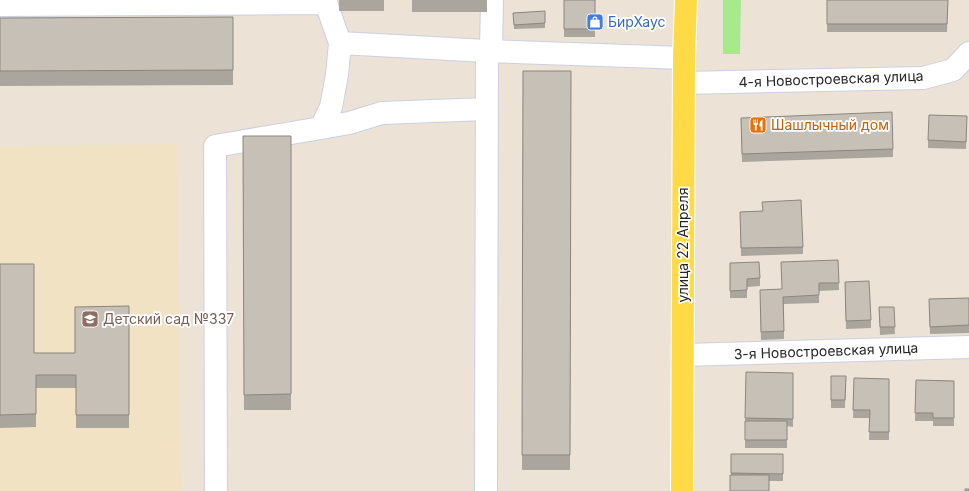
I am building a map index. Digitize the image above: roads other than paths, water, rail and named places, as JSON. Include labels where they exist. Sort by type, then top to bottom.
[{"type":"main road","name":"улица 22 Апреля","points":[[682,491],[684,58],[686,0]]},
{"type":"street","points":[[486,491],[486,109],[492,0]]},
{"type":"street","points":[[0,5],[325,1],[340,43],[337,75],[331,107],[321,128]]},
{"type":"street","points":[[340,43],[489,51],[684,58]]},
{"type":"street","name":"4-я Новостроевская улица","points":[[684,83],[923,78],[952,70],[969,53]]},
{"type":"street","points":[[216,491],[215,146],[349,123],[382,113],[486,109]]},
{"type":"street","name":"3-я Новостроевская улица","points":[[683,355],[969,347]]},
{"type":"place","name":"БирХаус","points":[[595,22]]},
{"type":"place","name":"Шашлычный дом","points":[[758,125]]},
{"type":"place","name":"Детский сад №337","points":[[90,319]]}]
